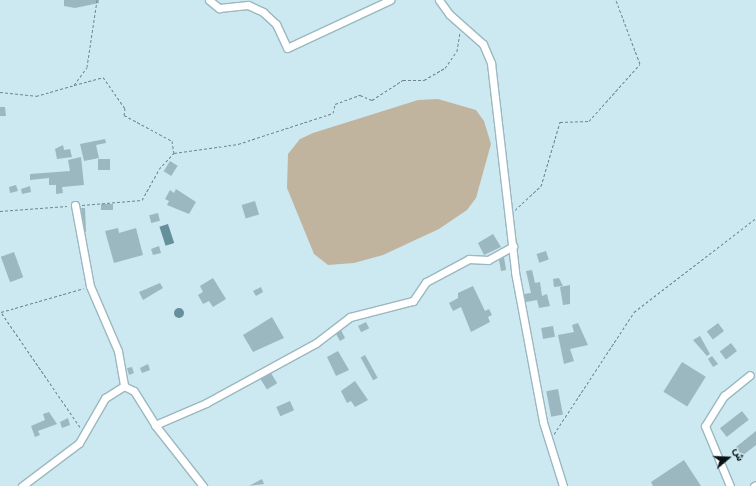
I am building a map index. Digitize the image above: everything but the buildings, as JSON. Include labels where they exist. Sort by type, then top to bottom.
[{"type":"street","points":[[209,0],[219,8],[248,5],[263,12],[276,24],[287,48],[390,0]]},
{"type":"street","points":[[439,0],[461,24],[483,44],[491,63],[513,246],[549,442],[563,486]]},
{"type":"street","points":[[76,206],[90,286],[118,351],[124,386]]},
{"type":"street","points":[[155,425],[206,402],[316,343],[350,317],[413,301],[426,282],[469,258],[488,260],[513,246]]},
{"type":"street","points":[[730,486],[705,426],[724,396],[750,375]]},
{"type":"street","points":[[124,386],[134,391],[155,425],[203,486]]},
{"type":"street","points":[[22,486],[86,435],[105,398],[124,386]]},
{"type":"path","points":[[74,85],[87,67],[98,0]]},
{"type":"path","points":[[510,215],[541,186],[560,122],[589,121],[640,64],[616,0]]},
{"type":"path","points":[[142,200],[159,169],[174,153],[238,144],[333,113],[335,104],[360,95],[372,100],[403,80],[424,80],[445,68],[458,51],[461,24]]},
{"type":"path","points":[[0,92],[36,96],[103,77],[126,108],[124,114],[172,141],[174,153]]},
{"type":"path","points":[[549,442],[634,312],[756,218]]},
{"type":"path","points":[[86,435],[2,312],[90,286]]},
{"type":"shaded area","points":[[438,99],[476,110],[484,121],[491,144],[476,198],[467,210],[439,229],[383,255],[354,263],[328,265],[314,254],[287,188],[288,154],[300,139],[313,133],[418,100]]},
{"type":"water","points":[[168,224],[174,243],[166,246],[159,227]]},
{"type":"water","points":[[177,308],[181,308],[184,313],[181,318],[177,318],[174,315],[174,311]]}]
